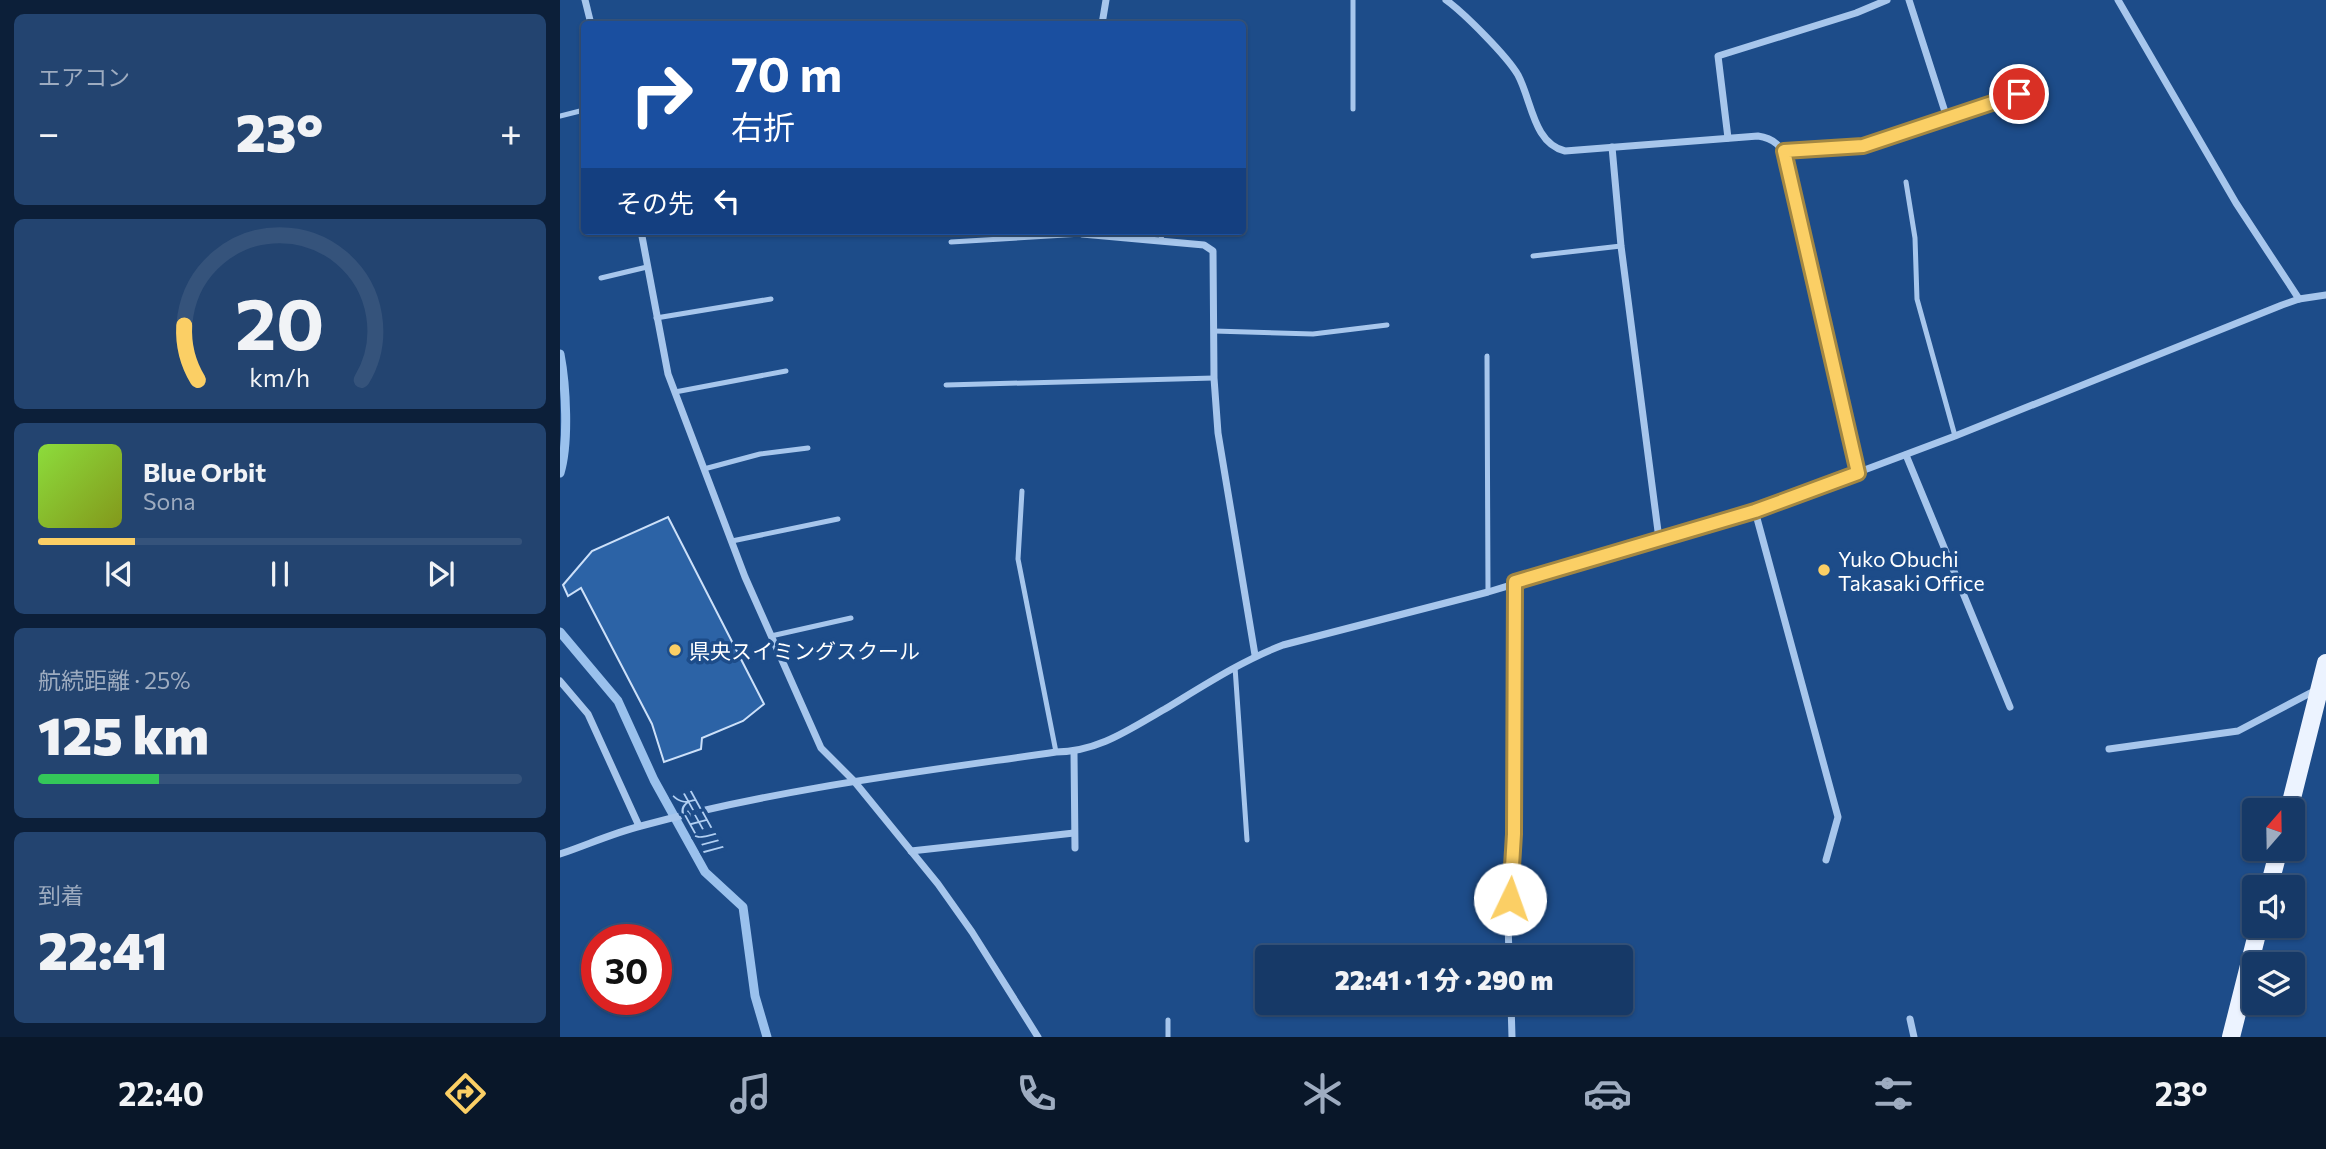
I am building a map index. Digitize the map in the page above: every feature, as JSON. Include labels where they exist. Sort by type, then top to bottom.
[{"type":"main road","points":[[2291,798],[2326,663]]},
{"type":"main road","points":[[2231,1037],[2256,938]]},
{"type":"street","points":[[585,0],[590,21]]},
{"type":"street","points":[[1103,21],[1107,0]]},
{"type":"street","points":[[1446,0],[1459,10],[1518,75],[1544,139],[1553,148],[1565,151],[1768,137],[1784,151],[1858,473]]},
{"type":"street","points":[[1728,138],[1718,56],[1856,13],[1887,0]]},
{"type":"street","points":[[1909,0],[1947,118]]},
{"type":"street","points":[[2118,0],[2236,203],[2299,299]]},
{"type":"street","points":[[1784,151],[1863,146],[2019,94]]},
{"type":"street","points":[[1612,147],[1621,246],[1659,538]]},
{"type":"street","points":[[642,235],[668,374],[732,541],[821,748],[854,782],[911,851],[972,932],[1038,1037]]},
{"type":"street","points":[[1108,235],[1205,245],[1213,251],[1214,377],[1218,433],[1255,656]]},
{"type":"street","points":[[560,854],[639,826],[854,782],[1056,752],[1074,752],[1103,744],[1255,656],[1283,645],[1489,592],[1659,538],[1755,511],[1955,436],[2299,299],[2326,295]]},
{"type":"street","points":[[1906,455],[2010,707]]},
{"type":"street","points":[[1755,511],[1838,817],[1826,860]]},
{"type":"street","points":[[1509,945],[1514,834],[1515,582]]},
{"type":"street","points":[[560,681],[588,714],[639,826]]},
{"type":"street","points":[[2109,749],[2238,731],[2320,688]]},
{"type":"street","points":[[1074,752],[1075,848]]},
{"type":"street","points":[[911,851],[1074,832]]},
{"type":"street","points":[[1511,1015],[1512,1037]]},
{"type":"street","points":[[1910,1019],[1914,1037]]},
{"type":"lane","points":[[1353,0],[1353,109]]},
{"type":"lane","points":[[560,117],[581,111]]},
{"type":"lane","points":[[1906,182],[1915,238],[1917,299],[1955,436]]},
{"type":"lane","points":[[951,242],[1043,235]]},
{"type":"lane","points":[[1161,241],[1162,235]]},
{"type":"lane","points":[[1534,256],[1621,246]]},
{"type":"lane","points":[[601,278],[647,267]]},
{"type":"lane","points":[[656,318],[771,299]]},
{"type":"lane","points":[[1214,331],[1313,334],[1387,326]]},
{"type":"lane","points":[[1487,356],[1489,592]]},
{"type":"lane","points":[[675,391],[786,372]]},
{"type":"lane","points":[[946,385],[1214,377]]},
{"type":"lane","points":[[704,469],[760,454],[808,448]]},
{"type":"lane","points":[[1022,491],[1018,559],[1056,752]]},
{"type":"lane","points":[[732,541],[838,519]]},
{"type":"lane","points":[[771,635],[851,618]]},
{"type":"lane","points":[[1235,667],[1247,840]]},
{"type":"lane","points":[[1168,1020],[1168,1037]]},
{"type":"building","name":"県央スイミングスクール","points":[[668,517],[764,704],[743,721],[702,738],[701,749],[664,762],[652,724],[581,588],[568,596],[563,585],[592,551]]},
{"type":"waterway","name":"天王川","points":[[560,354],[566,414],[565,446],[560,473]]},
{"type":"waterway","name":"天王川","points":[[560,632],[618,701],[654,780],[705,872],[743,907],[755,996],[767,1037]]},
{"type":"place","name":"Yuko Obuchi Takasaki Office","points":[[1824,570]]},
{"type":"place","name":"県央スイミングスクール","points":[[675,650]]},
{"type":"route","points":[[1510,899],[1514,834],[1515,582],[1755,511],[1858,473],[1784,151],[1863,146],[2019,94]]}]
